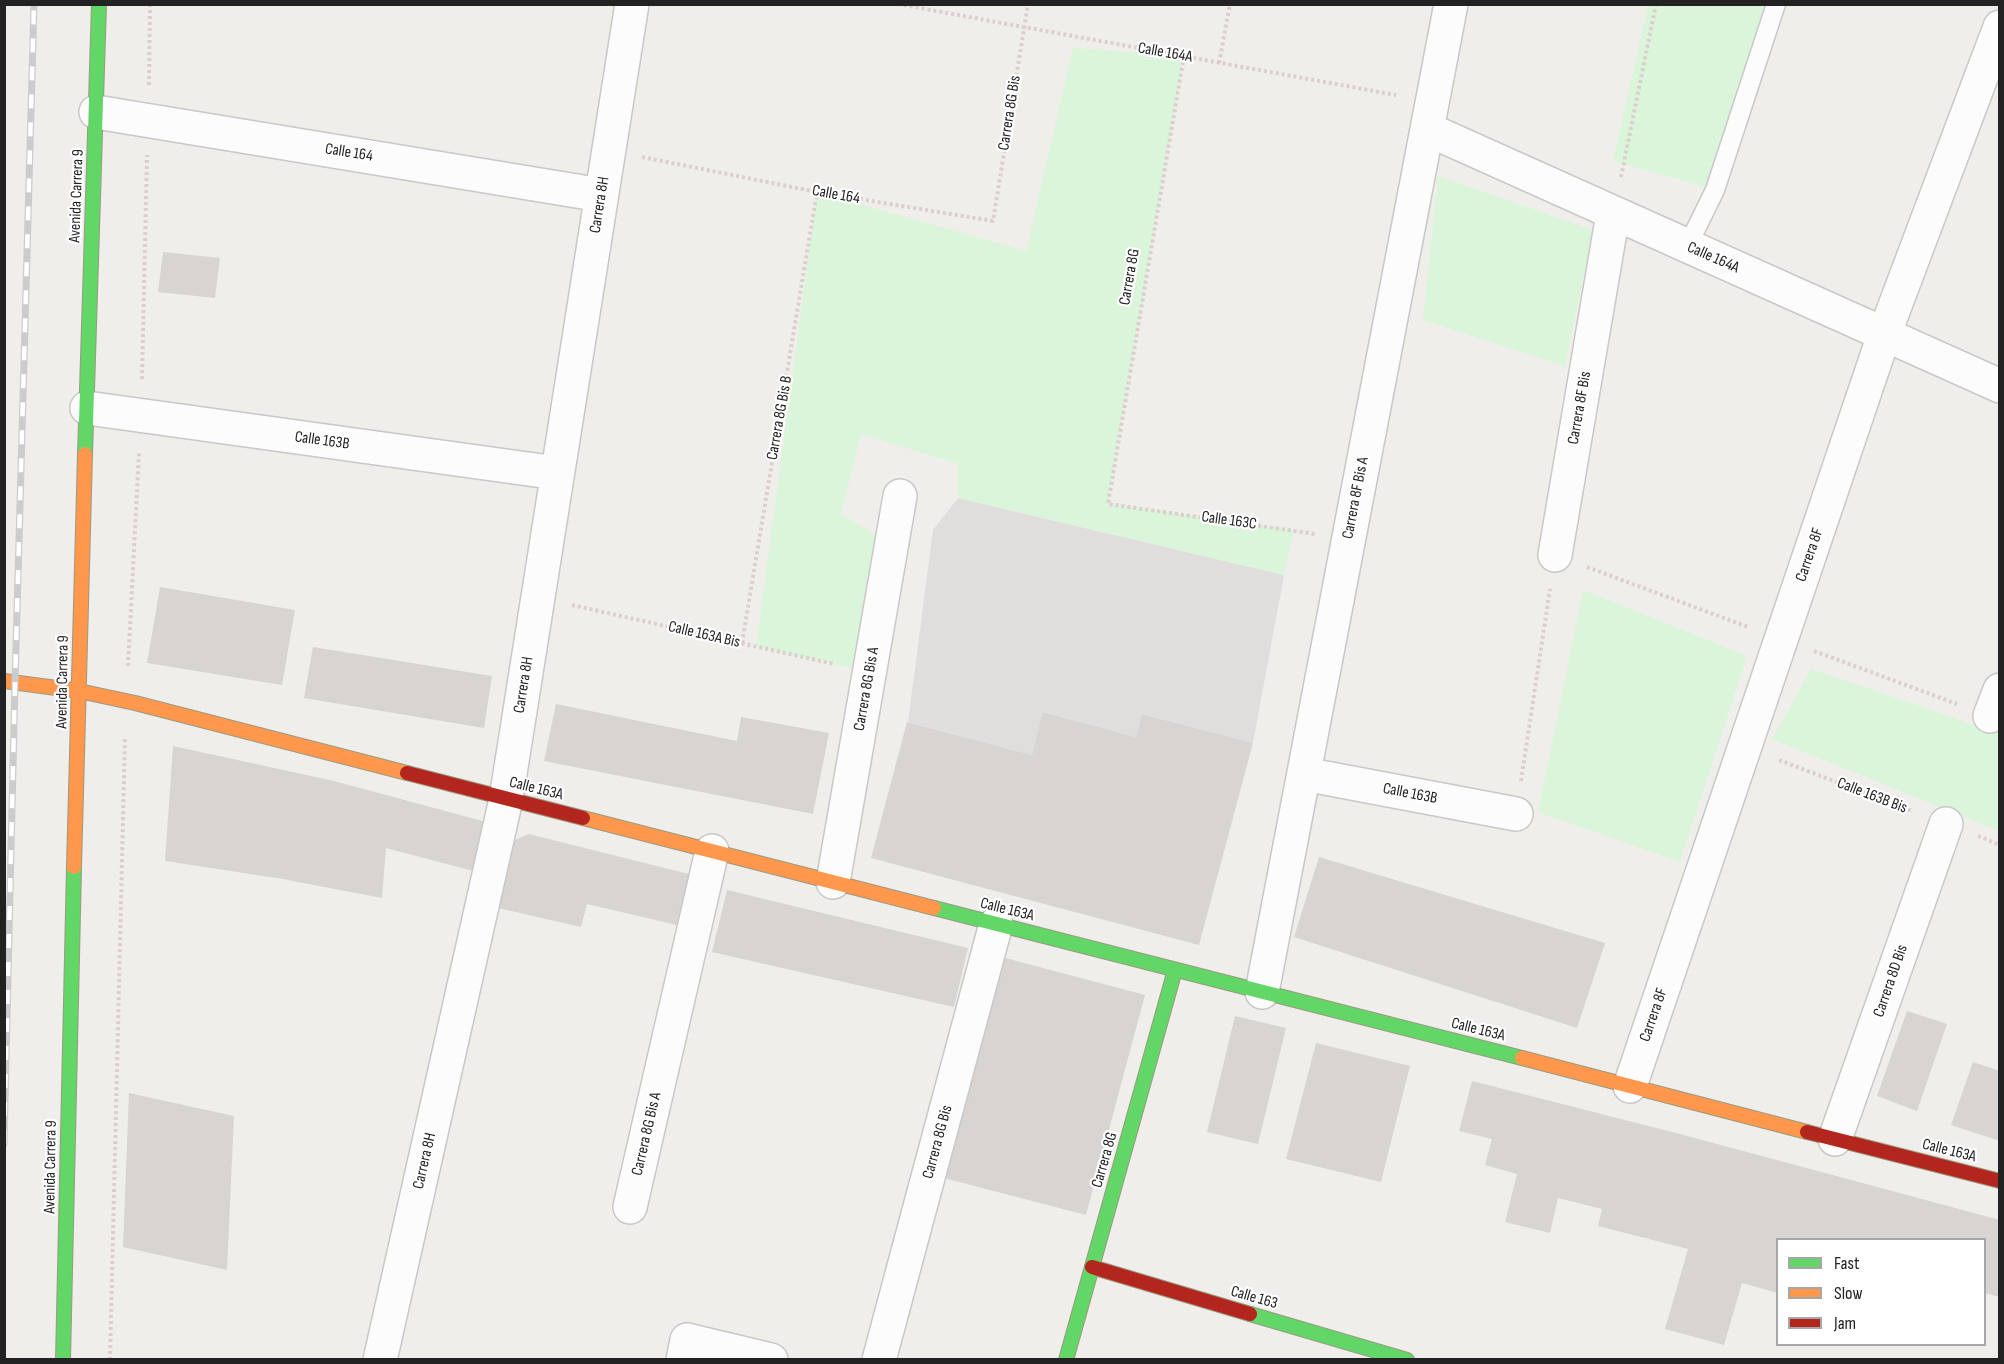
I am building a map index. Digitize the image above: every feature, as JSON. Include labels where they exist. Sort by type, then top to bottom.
[{"type":"main road","name":"Avenida Carrera 9","points":[[63,1359],[99,4]]},
{"type":"main road","name":"Calle 163A","points":[[4,681],[79,691],[127,701],[2000,1181]]},
{"type":"main road","name":"Carrera 8G","points":[[1066,1359],[1175,970]]},
{"type":"main road","name":"Calle 163","points":[[1092,1267],[1407,1359]]},
{"type":"street","name":"Carrera 8H","points":[[380,1359],[506,799],[632,4]]},
{"type":"street","name":"Carrera 8F Bis A","points":[[1262,992],[1451,4]]},
{"type":"street","name":"Carrera 8F","points":[[1630,1086],[1884,334],[2000,27]]},
{"type":"street","name":"Calle 164","points":[[96,112],[602,195]]},
{"type":"street","name":"Calle 164A","points":[[1430,115],[1613,213],[2000,386]]},
{"type":"street","name":"Carrera 8F Bis","points":[[1555,555],[1613,213]]},
{"type":"street","name":"Calle 163B","points":[[87,408],[557,473]]},
{"type":"street","name":"Carrera 8G Bis A","points":[[833,882],[900,496]]},
{"type":"street","name":"Calle 163B","points":[[1304,774],[1516,814]]},
{"type":"street","name":"Carrera 8D Bis","points":[[1835,1139],[1946,824]]},
{"type":"street","name":"Carrera 8G Bis A","points":[[630,1207],[712,851]]},
{"type":"street","name":"Carrera 8G Bis","points":[[879,1359],[996,924]]},
{"type":"street","points":[[685,1350],[771,1359]]},
{"type":"lane","points":[[1687,247],[1715,190],[1776,4]]},
{"type":"path","name":"Calle 164A","points":[[898,4],[1219,63],[1430,115]]},
{"type":"path","name":"Carrera 8G Bis","points":[[993,221],[1028,4]]},
{"type":"path","points":[[1219,63],[1230,4]]},
{"type":"path","points":[[1613,213],[1656,4]]},
{"type":"path","name":"Carrera 8G","points":[[1108,504],[1184,56]]},
{"type":"path","name":"Calle 164","points":[[609,150],[817,192],[993,221]]},
{"type":"path","name":"Carrera 8G Bis B","points":[[742,643],[817,192]]},
{"type":"path","name":"Calle 163C","points":[[1108,504],[1349,538]]},
{"type":"path","points":[[1516,814],[1555,555]]},
{"type":"path","name":"Calle 163A Bis","points":[[538,597],[869,673]]},
{"type":"path","name":"Calle 163B Bis","points":[[1745,747],[2000,845]]},
{"type":"shaded area","points":[[958,498],[1284,575],[1253,743],[1143,714],[1136,737],[1044,712],[1032,755],[908,722],[933,530]]},
{"type":"green space","points":[[1648,5],[1776,5],[1709,188],[1613,161]]},
{"type":"green space","points":[[1073,48],[1184,56],[1108,503],[1294,530],[1284,575],[958,498],[958,464],[861,434],[841,514],[881,538],[851,668],[756,646],[817,192],[1026,251]]},
{"type":"green space","points":[[1438,176],[1593,230],[1565,366],[1423,320]]},
{"type":"green space","points":[[1583,590],[1747,656],[1680,862],[1538,812]]},
{"type":"green space","points":[[1811,669],[1999,733],[1999,831],[1772,739]]},
{"type":"building","points":[[163,252],[220,258],[215,298],[158,292]]},
{"type":"building","points":[[160,587],[295,610],[282,685],[147,663]]},
{"type":"building","points":[[313,647],[492,676],[484,728],[304,698]]},
{"type":"building","points":[[556,704],[737,741],[741,717],[829,733],[813,814],[544,761]]},
{"type":"building","points":[[1043,712],[1136,737],[1142,714],[1253,743],[1199,945],[871,858],[907,722],[1032,755]]},
{"type":"building","points":[[173,746],[334,781],[486,822],[473,871],[386,848],[382,898],[283,879],[165,861]]},
{"type":"building","points":[[529,834],[693,875],[681,926],[587,904],[581,927],[494,907],[510,842]]},
{"type":"building","points":[[1319,857],[1605,943],[1577,1028],[1294,937]]},
{"type":"building","points":[[727,890],[968,948],[954,1007],[712,952]]},
{"type":"building","points":[[998,956],[1145,995],[1086,1215],[940,1177]]},
{"type":"building","points":[[1907,1011],[1947,1024],[1917,1111],[1877,1096]]},
{"type":"building","points":[[1235,1016],[1286,1028],[1258,1144],[1207,1132]]},
{"type":"building","points":[[1316,1043],[1410,1066],[1381,1182],[1286,1159]]},
{"type":"building","points":[[1973,1062],[2000,1071],[2000,1141],[1951,1125]]},
{"type":"building","points":[[1472,1081],[2000,1220],[2000,1297],[1986,1294],[1986,1238],[1776,1238],[1776,1292],[1742,1283],[1724,1345],[1665,1329],[1688,1249],[1598,1226],[1602,1209],[1558,1198],[1550,1233],[1505,1222],[1517,1174],[1485,1165],[1492,1139],[1459,1131]]},
{"type":"building","points":[[129,1093],[234,1116],[227,1270],[123,1247]]},
{"type":"railway","points":[[4,1144],[34,4]]},
{"type":"traffic: fast","points":[[85,454],[99,4]]},
{"type":"traffic: fast","points":[[63,1360],[74,867]]},
{"type":"traffic: fast","points":[[934,908],[1522,1058]]},
{"type":"traffic: fast","points":[[1066,1360],[1175,970]]},
{"type":"traffic: fast","points":[[1250,1314],[1407,1360]]},
{"type":"traffic: slow","points":[[74,867],[85,454]]},
{"type":"traffic: slow","points":[[4,681],[79,691],[135,703],[407,773]]},
{"type":"traffic: slow","points":[[583,818],[934,908]]},
{"type":"traffic: slow","points":[[1522,1058],[1807,1132]]},
{"type":"traffic: jam","points":[[407,773],[583,818]]},
{"type":"traffic: jam","points":[[1807,1132],[2000,1181]]},
{"type":"traffic: jam","points":[[1092,1267],[1250,1314]]}]
